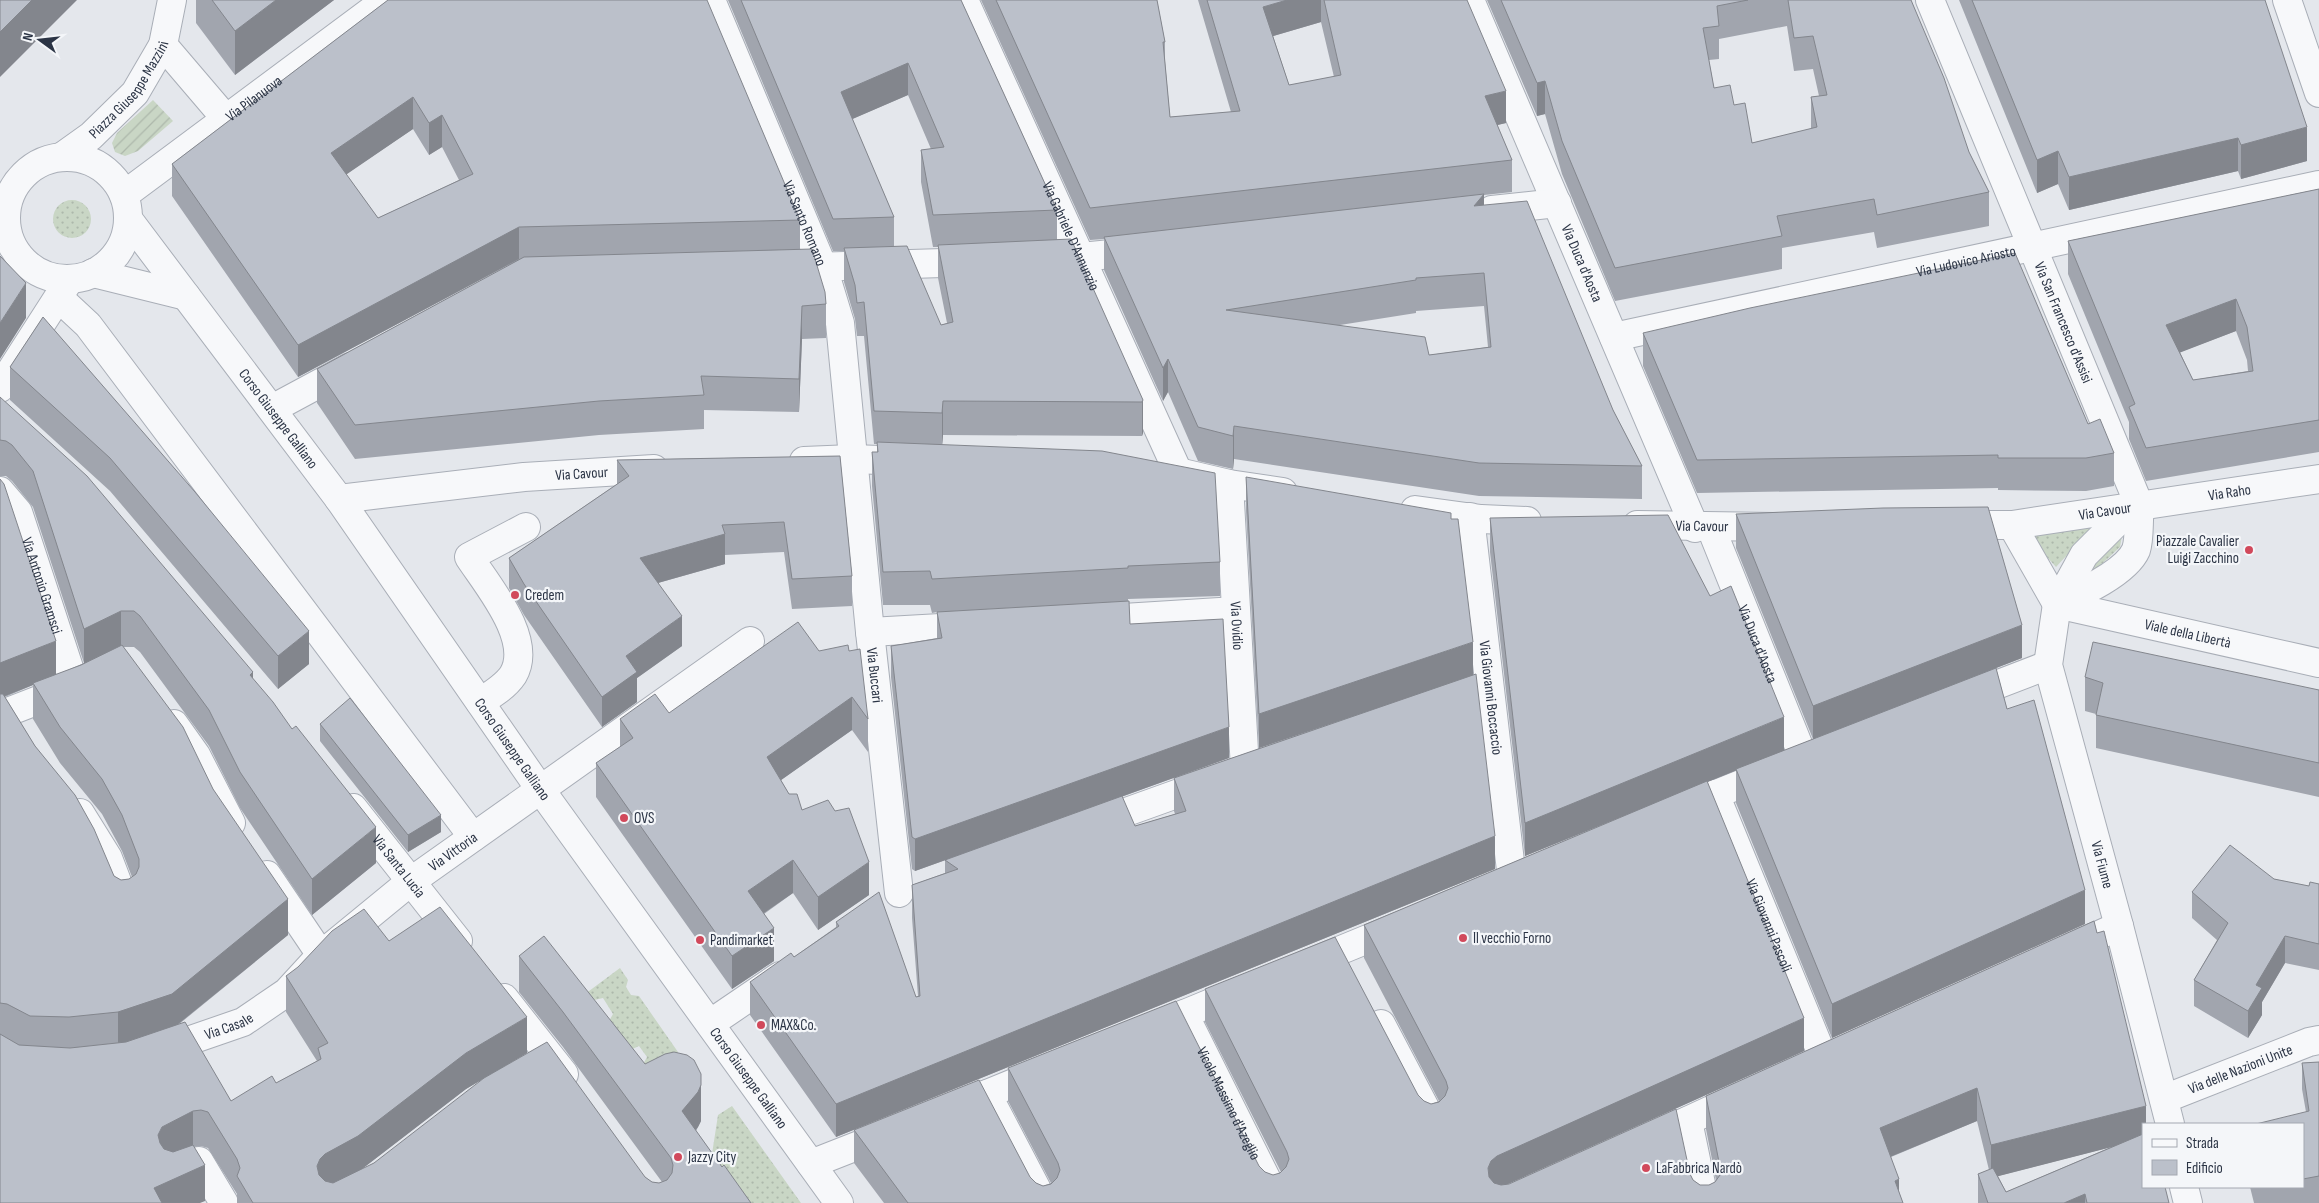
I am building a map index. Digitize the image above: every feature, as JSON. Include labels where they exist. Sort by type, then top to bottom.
[{"type":"street","points":[[163,45],[172,0]]},
{"type":"street","name":"Via Pilanuova","points":[[126,207],[226,120],[386,0]]},
{"type":"street","name":"Via Santo Romano","points":[[711,0],[823,267],[840,323],[852,458]]},
{"type":"street","name":"Via Gabriele D'Annunzio","points":[[964,0],[1178,472]]},
{"type":"street","name":"Via Duca d'Aosta","points":[[1470,0],[1614,337],[1703,528],[1804,760]]},
{"type":"street","name":"Via San Francesco d'Assisi","points":[[1930,0],[2140,507]]},
{"type":"street","points":[[2287,0],[2319,92]]},
{"type":"street","name":"Piazza Giuseppe Mazzini","points":[[63,156],[91,136],[135,93],[163,45],[226,120]]},
{"type":"street","name":"Piazza Giuseppe Mazzini","points":[[74,284],[37,272],[12,258],[11,246],[5,225],[7,187],[27,170],[44,160],[63,156],[82,158],[100,166],[114,178],[126,207]]},
{"type":"street","name":"Via Ludovico Ariosto","points":[[1614,337],[2319,185]]},
{"type":"street","points":[[1468,213],[1557,203]]},
{"type":"street","points":[[0,388],[74,284],[108,264],[119,251],[126,236],[126,207]]},
{"type":"street","name":"Corso Giuseppe Galliano","points":[[126,207],[186,296],[339,499],[540,789],[712,1023],[839,1203]]},
{"type":"street","points":[[754,269],[1081,258],[1170,247]]},
{"type":"street","points":[[74,284],[186,296]]},
{"type":"street","points":[[74,284],[88,325],[473,837]]},
{"type":"street","points":[[272,409],[374,354]]},
{"type":"street","points":[[783,462],[852,458],[931,462]]},
{"type":"street","name":"Via Buccari","points":[[852,458],[870,632],[891,899],[927,883]]},
{"type":"street","name":"Via Cavour","points":[[339,499],[524,477],[683,468]]},
{"type":"street","points":[[1149,470],[1178,472],[1229,484],[1306,495]]},
{"type":"street","name":"Via Raho","points":[[2140,507],[2319,479]]},
{"type":"street","name":"Via Ovidio","points":[[1229,484],[1246,769]]},
{"type":"street","name":"Via Antonio Gramsci","points":[[0,490],[18,512],[76,686]]},
{"type":"street","points":[[1393,507],[1470,518],[1549,522]]},
{"type":"street","points":[[2012,524],[2057,604],[2082,593],[2122,566],[2136,550],[2140,507]]},
{"type":"street","name":"Via Cavour","points":[[1925,526],[2012,524],[2140,507]]},
{"type":"street","name":"Via Giovanni Boccaccio","points":[[1470,518],[1488,687],[1512,879]]},
{"type":"street","name":"Via Cavour","points":[[1607,524],[1703,528],[1798,527]]},
{"type":"street","points":[[480,702],[498,691],[513,675],[519,658],[515,629],[469,557],[526,527]]},
{"type":"street","name":"Viale della Libertà","points":[[2057,604],[2319,663]]},
{"type":"street","name":"Via Fiume","points":[[2057,604],[2048,665],[2167,1112]]},
{"type":"street","points":[[1068,621],[1236,612]]},
{"type":"street","points":[[870,632],[998,625]]},
{"type":"street","name":"Via Vittoria","points":[[321,955],[410,882],[750,641]]},
{"type":"street","points":[[1940,707],[2048,665]]},
{"type":"street","points":[[24,734],[5,713],[76,686],[101,673]]},
{"type":"street","points":[[1423,709],[1488,687]]},
{"type":"street","points":[[162,708],[196,755],[226,816],[321,955]]},
{"type":"street","points":[[1659,817],[1831,749]]},
{"type":"street","points":[[1067,833],[1274,760]]},
{"type":"street","name":"Via Santa Lucia","points":[[338,790],[471,958]]},
{"type":"street","points":[[64,794],[88,822],[108,858],[124,900]]},
{"type":"street","name":"Via Giovanni Pascoli","points":[[1715,794],[1823,1057]]},
{"type":"street","points":[[1485,890],[1539,868]]},
{"type":"street","points":[[1121,1040],[1422,916]]},
{"type":"street","points":[[2048,958],[2119,926]]},
{"type":"street","points":[[1342,950],[1355,976]]},
{"type":"street","name":"Via Casale","points":[[139,1057],[243,1022],[287,992],[321,955]]},
{"type":"street","points":[[712,1023],[801,961]]},
{"type":"street","points":[[490,981],[551,1057],[579,1096]]},
{"type":"street","points":[[1369,1001],[1432,1121]]},
{"type":"street","name":"Vicolo Massimo d'Azeglio","points":[[1184,1014],[1273,1192]]},
{"type":"street","name":"Via delle Nazioni Unite","points":[[2167,1112],[2309,1042],[2319,1040]]},
{"type":"street","points":[[1796,1070],[1850,1045]]},
{"type":"street","points":[[526,1072],[551,1057]]},
{"type":"street","points":[[812,1164],[1067,1062]]},
{"type":"street","points":[[1626,1148],[1760,1087]]},
{"type":"street","points":[[987,1094],[1044,1203]]},
{"type":"street","points":[[1688,1121],[1705,1203]]},
{"type":"street","points":[[174,1172],[199,1161],[224,1203]]},
{"type":"street","points":[[2184,1188],[2188,1203]]},
{"type":"green space","points":[[153,100],[173,121],[138,151],[125,156],[115,152],[112,143],[117,133]]},
{"type":"green space","points":[[72,200],[86,205],[91,219],[86,233],[72,238],[58,233],[53,219],[58,205]]},
{"type":"green space","points":[[2093,527],[2056,567],[2027,535]]},
{"type":"green space","points":[[2122,536],[2120,547],[2091,574],[2084,566]]},
{"type":"green space","points":[[620,968],[628,980],[626,987],[631,995],[639,996],[678,1052],[676,1059],[641,1068],[647,1057],[639,1046],[628,1051],[608,1023],[613,1014],[603,998],[590,1001],[585,994]]},
{"type":"green space","points":[[732,1106],[801,1203],[747,1203],[712,1154],[718,1115]]},
{"type":"building","points":[[0,0],[32,0],[0,32]]},
{"type":"building","points":[[212,0],[276,0],[235,31]]},
{"type":"building","points":[[388,0],[707,0],[800,220],[519,227],[298,345],[172,164]],"holes":[[[413,97],[429,123],[442,115],[473,174],[378,218],[331,153]]]},
{"type":"building","points":[[741,0],[961,0],[1057,210],[933,215],[921,150],[944,147],[908,63],[841,92],[894,217],[833,219]]},
{"type":"building","points":[[996,0],[1157,0],[1165,42],[1163,42],[1170,117],[1240,111],[1207,0],[1287,0],[1263,7],[1289,85],[1341,75],[1324,0],[1467,0],[1506,91],[1485,96],[1512,160],[1090,208]]},
{"type":"building","points":[[1501,0],[1748,0],[1717,6],[1719,26],[1703,28],[1714,88],[1730,85],[1734,105],[1745,103],[1752,143],[1817,127],[1811,97],[1827,95],[1813,36],[1794,38],[1788,0],[1911,0],[1944,78],[1969,152],[1989,192],[1877,215],[1874,199],[1777,216],[1782,236],[1615,268],[1562,141],[1545,81],[1537,83]]},
{"type":"building","points":[[1972,0],[2265,0],[2307,127],[2241,145],[2238,138],[2069,177],[2058,151],[2037,160]]},
{"type":"building","points":[[2319,189],[2319,420],[2146,448],[2129,407],[2135,404],[2068,241]],"holes":[[[2236,299],[2247,327],[2253,371],[2193,380],[2166,325]]]},
{"type":"building","points":[[1484,194],[1474,206],[1527,201],[1613,410],[1642,466],[1479,463],[1234,426],[1233,436],[1198,427],[1168,359],[1163,368],[1104,237]],"holes":[[[1484,273],[1491,347],[1429,355],[1425,337],[1226,310],[1416,280],[1416,278]]]},
{"type":"building","points":[[1071,239],[1143,400],[1142,402],[943,401],[942,413],[874,411],[864,302],[857,303],[855,285],[844,248],[907,246],[941,325],[953,322],[938,245]]},
{"type":"building","points":[[812,249],[825,292],[826,304],[802,306],[799,379],[701,376],[704,395],[599,401],[355,425],[317,369],[524,257]]},
{"type":"building","points":[[2015,253],[2088,424],[2100,419],[2114,453],[2086,458],[1998,458],[1998,455],[1697,460],[1643,333],[1750,308]]},
{"type":"building","points":[[0,256],[26,283],[0,323]]},
{"type":"building","points":[[43,317],[195,492],[309,631],[278,656],[110,458],[10,367]]},
{"type":"building","points":[[0,397],[87,476],[253,672],[250,675],[273,702],[292,729],[296,726],[376,827],[312,879],[240,772],[209,710],[140,616],[134,611],[121,611],[84,629],[33,471],[12,445],[0,440]]},
{"type":"building","points":[[877,442],[1102,451],[1215,473],[1220,562],[932,579],[930,571],[883,572],[872,452],[878,452]]},
{"type":"building","points":[[840,456],[852,576],[792,579],[784,522],[722,525],[725,534],[640,558],[682,616],[626,656],[637,672],[602,697],[524,584],[509,558],[629,476],[617,460]]},
{"type":"building","points":[[1246,477],[1451,513],[1451,519],[1458,519],[1473,642],[1259,714]]},
{"type":"building","points":[[0,479],[4,484],[56,641],[0,663]]},
{"type":"building","points":[[1988,507],[2022,625],[1813,706],[1736,514],[1883,508]]},
{"type":"building","points":[[1668,515],[1710,596],[1731,586],[1784,717],[1525,823],[1490,518]]},
{"type":"building","points":[[1129,601],[1130,624],[1223,619],[1229,727],[915,839],[912,837],[891,646],[942,638],[937,612]]},
{"type":"building","points":[[798,622],[819,651],[848,645],[849,651],[860,649],[868,719],[852,697],[767,757],[789,794],[797,794],[802,810],[828,800],[835,811],[849,808],[869,862],[818,897],[793,860],[748,891],[774,928],[732,956],[596,763],[633,738],[620,719],[655,694],[669,713]]},
{"type":"building","points":[[2093,642],[2319,690],[2319,763],[2096,715],[2103,683],[2085,677]]},
{"type":"building","points":[[122,645],[183,727],[213,789],[288,899],[172,994],[118,1012],[69,1017],[30,1016],[7,1004],[0,1003],[0,694],[3,694],[35,746],[75,795],[94,829],[114,876],[121,880],[129,879],[136,874],[139,867],[139,859],[122,815],[102,779],[60,727],[33,683],[81,665]]},
{"type":"building","points":[[1996,668],[2007,709],[2034,700],[2085,890],[1832,1004],[1736,769]]},
{"type":"building","points":[[1476,674],[1495,836],[836,1104],[750,982],[791,953],[794,957],[839,926],[836,922],[879,892],[916,997],[920,996],[912,885],[958,869],[945,860],[1122,796],[1135,826],[1186,811],[1174,778]]},
{"type":"building","points":[[350,698],[441,815],[408,835],[320,724]]},
{"type":"building","points":[[1707,781],[1804,1018],[1497,1156],[1491,1161],[1488,1168],[1489,1177],[1494,1183],[1501,1185],[1509,1184],[1676,1109],[1690,1174],[1693,1180],[1700,1185],[1709,1185],[1715,1182],[1720,1175],[1720,1167],[1706,1096],[2094,921],[2097,933],[2104,931],[2146,1106],[1991,1145],[1977,1088],[1880,1128],[1899,1179],[1895,1181],[1903,1203],[908,1203],[854,1130],[979,1080],[1030,1177],[1036,1183],[1043,1186],[1051,1184],[1057,1178],[1060,1170],[1058,1163],[1008,1068],[1176,1001],[1259,1166],[1265,1172],[1273,1175],[1280,1173],[1286,1167],[1289,1159],[1287,1152],[1205,989],[1335,937],[1418,1095],[1424,1101],[1431,1104],[1439,1102],[1445,1096],[1448,1088],[1446,1081],[1364,925]]},
{"type":"building","points":[[2230,845],[2274,879],[2309,886],[2310,882],[2319,884],[2319,944],[2285,936],[2256,985],[2262,988],[2248,1011],[2194,980],[2228,923],[2192,892]]},
{"type":"building","points":[[440,907],[527,1017],[466,1053],[358,1136],[325,1154],[317,1166],[319,1175],[325,1181],[333,1183],[374,1163],[484,1078],[547,1042],[645,1177],[652,1182],[659,1183],[667,1180],[672,1173],[673,1165],[671,1158],[519,956],[544,936],[645,1064],[665,1054],[674,1052],[687,1055],[694,1060],[701,1074],[701,1085],[698,1092],[682,1111],[722,1167],[724,1165],[751,1203],[253,1203],[237,1176],[240,1168],[237,1159],[208,1112],[201,1110],[193,1111],[162,1127],[158,1135],[164,1149],[173,1152],[193,1145],[205,1165],[154,1188],[162,1203],[0,1203],[0,1034],[19,1045],[70,1048],[126,1042],[185,1022],[231,1101],[272,1076],[276,1083],[321,1059],[318,1048],[328,1043],[286,976],[298,967],[332,931],[364,909],[389,941]]},
{"type":"building","points":[[2319,1062],[2319,1176],[2304,1179],[2304,1123],[2260,1123],[2309,1111],[2302,1063]]},
{"type":"building","points":[[2142,1134],[2142,1188],[2165,1188],[2169,1203],[2087,1203],[2085,1194],[2064,1203],[1988,1203],[1978,1174],[1993,1168],[2006,1192]]},
{"type":"place","name":"Piazzale Cavalier Luigi Zacchino","points":[[2249,550]]},
{"type":"place","name":"Credem","points":[[515,595]]},
{"type":"place","name":"OVS","points":[[624,818]]},
{"type":"place","name":"Il vecchio Forno","points":[[1463,938]]},
{"type":"place","name":"Pandimarket","points":[[700,940]]},
{"type":"place","name":"MAX&Co.","points":[[761,1025]]},
{"type":"place","name":"Jazzy City","points":[[678,1157]]},
{"type":"place","name":"LaFabbrica Nardò","points":[[1646,1168]]}]
